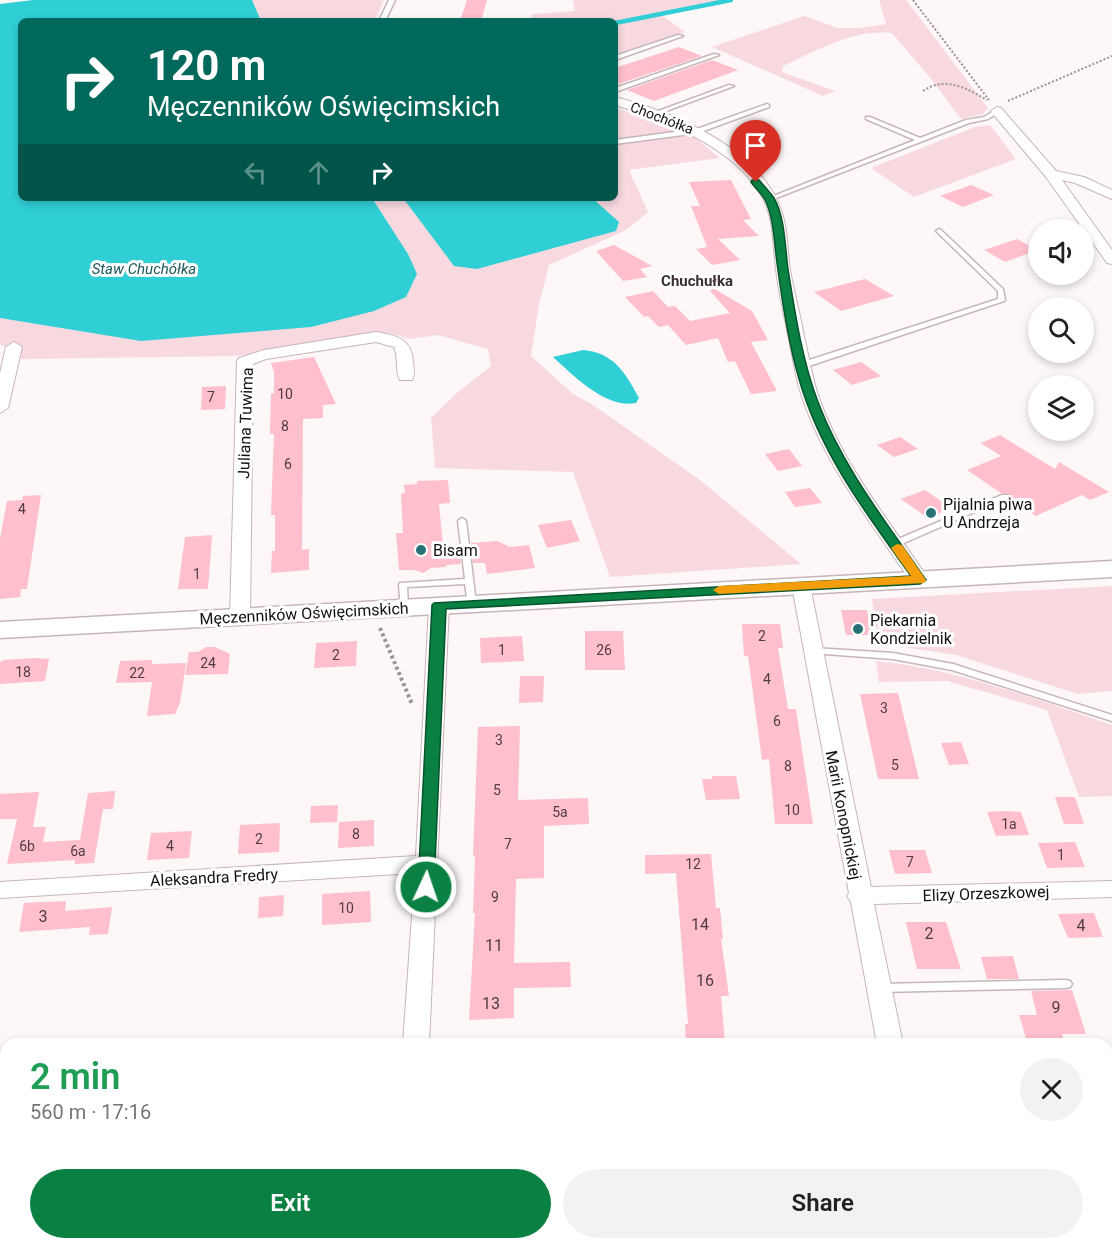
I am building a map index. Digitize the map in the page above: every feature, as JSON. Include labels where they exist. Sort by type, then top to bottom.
[{"type":"main road","name":"Męczenników Oświęcimskich","points":[[0,630],[439,605],[470,592],[801,586],[1112,569]]},
{"type":"street","name":"Chochółka","points":[[618,102],[656,113],[698,131],[742,166],[769,199],[775,214],[785,282],[804,378],[812,403],[836,455],[864,501],[920,580]]},
{"type":"street","points":[[994,106],[1051,174],[1112,260]]},
{"type":"street","points":[[1051,174],[1079,180],[1112,195]]},
{"type":"street","name":"Juliana Tuwima","points":[[240,616],[245,361],[264,355],[376,337],[402,344],[405,349],[406,377]]},
{"type":"street","points":[[0,408],[14,347]]},
{"type":"street","name":"Marii Konopnickiej","points":[[801,586],[859,896],[889,1038]]},
{"type":"street","points":[[416,1038],[439,605]]},
{"type":"street","name":"Aleksandra Fredry","points":[[0,890],[427,864]]},
{"type":"street","name":"Elizy Orzeszkowej","points":[[859,896],[1112,889]]},
{"type":"lane","points":[[383,18],[392,0]]},
{"type":"lane","points":[[618,57],[680,36]]},
{"type":"lane","points":[[618,89],[716,55]]},
{"type":"lane","points":[[656,113],[731,86]]},
{"type":"lane","points":[[618,142],[698,131],[767,106]]},
{"type":"lane","points":[[769,199],[968,121],[986,118],[994,106]]},
{"type":"lane","points":[[868,118],[921,140]]},
{"type":"lane","points":[[803,365],[1002,300],[1001,291],[939,231]]},
{"type":"lane","points":[[894,544],[1005,497]]},
{"type":"lane","points":[[404,607],[403,585],[470,592],[462,521]]},
{"type":"lane","points":[[814,651],[893,656],[953,667],[1112,718]]},
{"type":"lane","points":[[879,987],[1066,984]]},
{"type":"path","points":[[914,0],[994,106]]},
{"type":"path","points":[[923,91],[929,86],[942,83],[974,92],[994,106],[1004,104],[1024,93],[1112,56]]},
{"type":"shaded area","points":[[252,0],[384,0],[376,18],[260,18]]},
{"type":"shaded area","points":[[573,0],[721,0],[659,13],[685,32],[618,54],[618,18],[531,18],[532,14],[575,11]]},
{"type":"shaded area","points":[[879,0],[906,0],[988,108],[983,114],[961,119],[892,33],[850,37],[822,47],[783,66],[782,72],[835,91],[823,96],[712,47],[804,16],[838,28],[861,28],[886,24]]},
{"type":"shaded area","points":[[618,109],[684,129],[720,158],[629,170],[648,212],[626,230],[549,265],[539,304],[531,356],[573,394],[593,405],[700,480],[801,564],[610,577],[573,472],[435,468],[431,418],[458,392],[491,366],[488,349],[438,335],[409,339],[390,333],[361,334],[237,356],[22,359],[0,344],[0,318],[66,328],[408,254],[374,201],[618,201]]},
{"type":"shaded area","points":[[990,125],[1016,159],[914,197],[871,168],[975,127]]},
{"type":"shaded area","points":[[1112,586],[1112,691],[1078,694],[956,655],[878,643],[872,599]]},
{"type":"shaded area","points":[[876,661],[966,678],[1025,695],[1112,725],[1112,796],[1079,797],[1047,710],[947,681],[879,682]]},
{"type":"water","name":"Staw Chuchółka","points":[[33,0],[252,0],[260,18],[18,18],[18,201],[374,201],[408,254],[417,274],[406,297],[374,311],[311,327],[141,341],[0,318],[0,4]]},
{"type":"water","points":[[405,201],[595,201],[619,222],[616,231],[477,269],[454,266]]},
{"type":"water","points":[[583,350],[603,355],[617,365],[639,398],[636,403],[625,404],[602,396],[553,357]]},
{"type":"building","points":[[467,0],[487,0],[482,18],[461,18]]},
{"type":"building","points":[[679,47],[702,56],[618,84],[618,67]]},
{"type":"building","points":[[712,60],[738,70],[654,101],[627,90]]},
{"type":"building","points":[[731,180],[751,219],[743,220],[759,236],[718,239],[740,260],[712,265],[696,249],[707,247],[691,206],[700,206],[689,182]]},
{"type":"building","points":[[971,185],[994,195],[963,207],[940,196]]},
{"type":"building","points":[[1017,239],[1028,245],[1028,253],[1005,262],[984,250]]},
{"type":"building","points":[[614,245],[652,266],[640,269],[647,277],[623,281],[596,251]]},
{"type":"building","points":[[865,279],[894,296],[841,311],[814,292]]},
{"type":"building","points":[[713,288],[752,311],[768,340],[751,342],[777,391],[751,394],[735,361],[728,362],[718,338],[686,345],[668,325],[659,327],[648,316],[644,317],[625,297],[653,291],[668,307],[675,306],[690,321],[730,313],[710,291]]},
{"type":"building","points":[[314,357],[336,404],[323,405],[323,418],[303,419],[302,550],[309,549],[309,570],[271,573],[272,551],[275,551],[275,515],[271,515],[274,434],[270,434],[274,372],[271,363]]},
{"type":"building","points":[[861,362],[881,376],[852,385],[833,370]]},
{"type":"building","points":[[226,386],[225,409],[201,410],[202,387]]},
{"type":"building","points":[[1000,435],[1055,469],[1059,462],[1109,492],[1090,500],[1082,495],[1036,516],[1010,499],[1010,494],[1001,493],[967,470],[1001,456],[981,443]]},
{"type":"building","points":[[900,437],[918,449],[894,457],[877,445]]},
{"type":"building","points":[[789,449],[802,466],[778,471],[765,454]]},
{"type":"building","points":[[448,480],[450,503],[439,504],[443,546],[459,545],[461,564],[431,568],[423,573],[415,570],[399,570],[396,533],[403,533],[401,494],[405,493],[404,485],[417,484],[417,481]]},
{"type":"building","points":[[810,488],[822,503],[795,507],[785,492]]},
{"type":"building","points":[[925,490],[951,508],[928,518],[901,499]]},
{"type":"building","points":[[41,495],[27,589],[21,589],[20,597],[0,599],[0,539],[7,501],[22,500],[23,496]]},
{"type":"building","points":[[571,520],[580,541],[547,548],[538,525]]},
{"type":"building","points":[[212,535],[208,589],[178,589],[185,537]]},
{"type":"building","points":[[497,541],[510,547],[529,545],[535,568],[487,574],[485,563],[473,563],[471,543]]},
{"type":"building","points":[[841,610],[867,610],[871,635],[846,635]]},
{"type":"building","points":[[742,624],[780,624],[783,648],[778,648],[788,709],[796,709],[813,824],[775,824],[769,759],[762,760],[748,656],[744,656]]},
{"type":"building","points":[[585,631],[623,631],[625,670],[585,670]]},
{"type":"building","points":[[522,636],[524,661],[481,663],[480,638]]},
{"type":"building","points":[[357,641],[356,666],[314,668],[316,643]]},
{"type":"building","points":[[206,647],[215,647],[230,654],[228,674],[185,675],[189,652],[198,652]]},
{"type":"building","points":[[35,658],[49,659],[45,681],[0,684],[0,662]]},
{"type":"building","points":[[152,660],[152,664],[186,663],[180,703],[175,714],[147,716],[152,682],[116,683],[120,661]]},
{"type":"building","points":[[520,676],[544,676],[543,702],[519,703]]},
{"type":"building","points":[[898,693],[919,779],[878,779],[860,694]]},
{"type":"building","points":[[520,726],[518,800],[588,798],[589,824],[544,826],[544,878],[516,879],[514,963],[570,962],[571,987],[514,988],[514,1018],[469,1020],[475,913],[473,913],[475,856],[473,856],[478,727]]},
{"type":"building","points":[[961,742],[969,764],[949,765],[941,743]]},
{"type":"building","points":[[712,776],[736,776],[740,799],[706,800],[702,779],[712,779]]},
{"type":"building","points":[[115,791],[113,809],[103,809],[94,863],[75,864],[75,860],[7,864],[17,819],[0,819],[0,794],[39,792],[33,827],[46,827],[43,842],[80,840],[88,793]]},
{"type":"building","points":[[1055,797],[1075,797],[1084,824],[1064,824]]},
{"type":"building","points":[[338,805],[337,822],[310,823],[311,806]]},
{"type":"building","points":[[987,812],[1021,812],[1029,835],[996,836]]},
{"type":"building","points":[[374,820],[374,846],[338,848],[339,822]]},
{"type":"building","points":[[280,823],[279,852],[238,854],[240,825]]},
{"type":"building","points":[[192,831],[189,858],[147,860],[151,833]]},
{"type":"building","points":[[1075,842],[1085,867],[1047,868],[1038,843]]},
{"type":"building","points":[[889,850],[925,850],[932,873],[895,874]]},
{"type":"building","points":[[711,854],[716,908],[720,908],[723,939],[721,939],[729,996],[721,996],[724,1038],[686,1038],[685,1024],[688,1024],[676,873],[645,874],[645,855]]},
{"type":"building","points":[[370,891],[371,922],[322,925],[322,894]]},
{"type":"building","points":[[284,895],[283,916],[258,918],[259,897]]},
{"type":"building","points":[[66,901],[65,911],[112,907],[108,934],[89,935],[90,927],[19,932],[24,903]]},
{"type":"building","points":[[1094,913],[1103,937],[1068,938],[1058,914]]},
{"type":"building","points":[[906,922],[946,922],[961,969],[917,969]]},
{"type":"building","points":[[1013,956],[1019,979],[987,979],[981,957]]},
{"type":"building","points":[[1072,990],[1086,1034],[1062,1034],[1063,1038],[1026,1038],[1019,1015],[1037,1015],[1031,991]]},
{"type":"waterway","points":[[618,22],[731,0]]},
{"type":"slow traffic","points":[[719,590],[920,580],[897,548]]},
{"type":"place","name":"Pijalnia piwa U Andrzeja","points":[[931,513]]},
{"type":"place","name":"Bisam","points":[[421,550]]},
{"type":"place","name":"Piekarnia Kondzielnik","points":[[858,629]]},
{"type":"district","name":"Chuchułka","points":[[697,281]]},
{"type":"route","points":[[426,887],[439,605],[920,580],[864,501],[836,455],[812,403],[804,378],[785,282],[775,214],[769,199],[756,182]]}]
